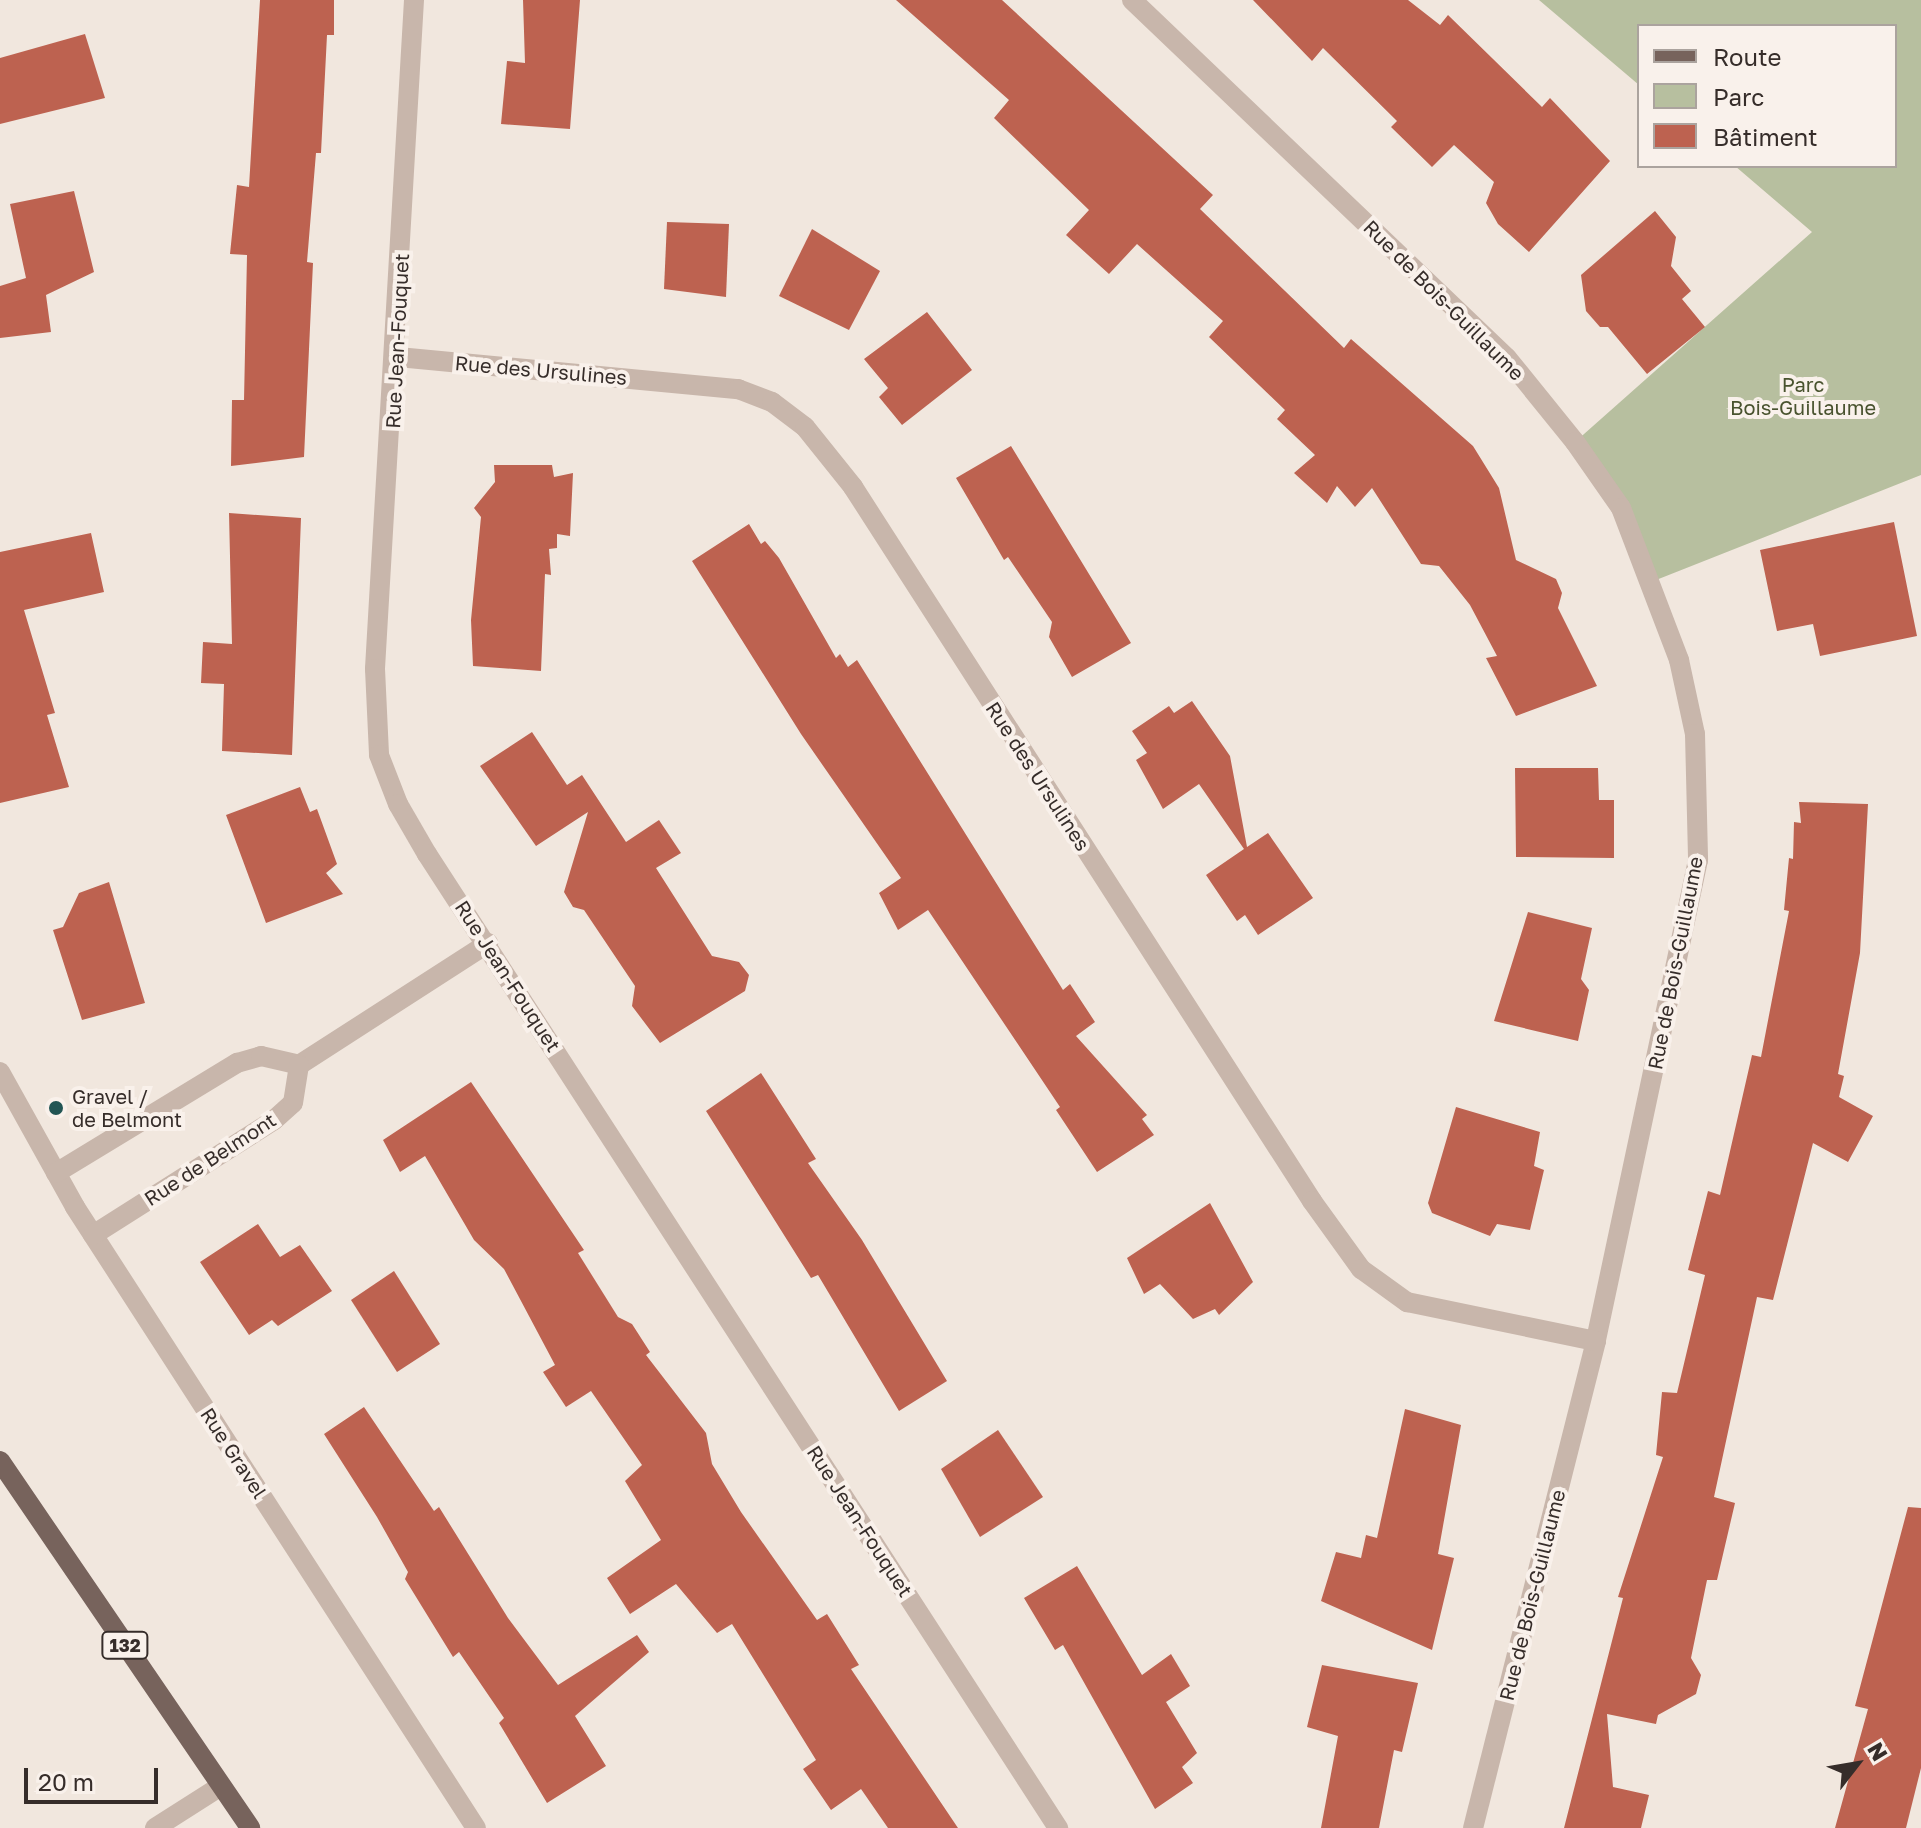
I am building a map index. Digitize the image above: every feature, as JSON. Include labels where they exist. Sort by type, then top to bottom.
[{"type":"main road","name":"132","points":[[0,1461],[250,1828]]},
{"type":"street","name":"Rue Jean-Fouquet","points":[[414,0],[398,357],[375,669],[379,755],[405,816],[1058,1828]]},
{"type":"street","name":"Rue de Bois-Guillaume","points":[[1132,0],[1507,358],[1621,508],[1679,660],[1695,734],[1698,860],[1596,1341],[1473,1828]]},
{"type":"street","name":"Rue des Ursulines","points":[[398,357],[738,389],[772,402],[805,427],[853,487],[1312,1201],[1361,1269],[1407,1302],[1596,1341]]},
{"type":"street","points":[[56,1173],[237,1063],[261,1056],[299,1065],[488,943]]},
{"type":"street","name":"Rue de Belmont","points":[[93,1235],[274,1120],[293,1103],[299,1065]]},
{"type":"street","name":"Rue Gravel","points":[[0,1072],[93,1235],[476,1828]]},
{"type":"street","points":[[155,1828],[221,1786]]},
{"type":"green space","name":"Parc Bois-Guillaume","points":[[1539,0],[1921,0],[1921,475],[1651,582],[1575,442],[1812,232],[1737,168],[1897,168],[1897,24],[1637,24],[1637,83]]},
{"type":"building","points":[[260,0],[334,0],[334,35],[327,35],[321,153],[316,153],[307,262],[313,263],[304,457],[231,466],[232,400],[244,400],[247,255],[230,254],[237,185],[249,187]]},
{"type":"building","points":[[523,0],[580,0],[570,129],[501,124],[507,61],[525,63]]},
{"type":"building","points":[[896,0],[1002,0],[1213,195],[1200,209],[1344,348],[1351,339],[1473,446],[1499,488],[1516,560],[1556,579],[1562,593],[1558,608],[1597,686],[1516,716],[1486,658],[1497,656],[1470,605],[1439,566],[1421,564],[1372,488],[1355,507],[1337,486],[1327,503],[1294,473],[1315,455],[1277,419],[1285,410],[1209,337],[1223,321],[1137,244],[1109,274],[1066,235],[1089,210],[994,118],[1009,100]]},
{"type":"building","points":[[1253,0],[1408,0],[1440,25],[1448,15],[1542,107],[1550,98],[1610,161],[1529,252],[1498,224],[1486,203],[1494,182],[1454,145],[1432,167],[1391,127],[1397,121],[1323,48],[1312,61]]},
{"type":"building","points":[[85,34],[105,98],[0,124],[0,58]]},
{"type":"building","points":[[74,191],[94,272],[46,295],[51,332],[0,338],[0,286],[26,278],[10,204]]},
{"type":"building","points":[[1655,211],[1676,237],[1671,266],[1691,291],[1682,299],[1705,327],[1647,374],[1608,327],[1600,327],[1586,311],[1581,275]]},
{"type":"building","points":[[667,222],[729,224],[726,297],[664,289]]},
{"type":"building","points":[[812,229],[880,271],[849,330],[779,296]]},
{"type":"building","points":[[927,312],[972,370],[902,425],[879,397],[888,388],[864,359]]},
{"type":"building","points":[[1011,446],[1131,643],[1072,677],[1049,637],[1052,622],[1008,557],[1004,560],[956,478]]},
{"type":"building","points":[[494,465],[552,465],[554,477],[573,473],[570,536],[557,534],[557,548],[549,549],[551,575],[545,574],[541,671],[473,666],[471,620],[481,517],[474,508],[495,482]]},
{"type":"building","points":[[229,513],[301,518],[292,755],[222,751],[224,684],[201,683],[203,642],[232,644]]},
{"type":"building","points":[[1894,522],[1917,636],[1820,656],[1813,624],[1777,631],[1760,550]]},
{"type":"building","points":[[749,524],[761,544],[765,541],[779,558],[836,658],[840,654],[848,667],[857,660],[1063,990],[1070,984],[1095,1022],[1076,1036],[1147,1115],[1142,1119],[1154,1135],[1097,1172],[1056,1110],[1060,1107],[928,910],[898,930],[879,893],[901,878],[801,734],[692,561]]},
{"type":"building","points":[[91,533],[104,592],[24,610],[55,713],[47,715],[69,787],[0,803],[0,552]]},
{"type":"building","points":[[1192,701],[1230,756],[1247,847],[1268,833],[1313,898],[1258,935],[1245,915],[1237,921],[1206,875],[1244,849],[1199,784],[1163,809],[1136,760],[1147,753],[1132,731],[1169,706],[1174,713]]},
{"type":"building","points":[[532,732],[567,785],[582,775],[626,842],[659,820],[681,853],[656,868],[712,956],[739,962],[749,975],[745,991],[660,1043],[632,1006],[635,986],[584,910],[573,907],[564,892],[588,812],[536,846],[480,766]]},
{"type":"building","points":[[1515,768],[1598,768],[1599,800],[1614,800],[1614,858],[1516,857]]},
{"type":"building","points":[[300,787],[310,812],[317,809],[337,864],[326,873],[343,894],[266,923],[226,815]]},
{"type":"building","points":[[1799,802],[1868,804],[1860,953],[1838,1074],[1844,1076],[1839,1097],[1873,1116],[1848,1162],[1813,1143],[1773,1300],[1757,1297],[1714,1497],[1735,1503],[1717,1580],[1707,1580],[1691,1658],[1701,1675],[1696,1694],[1658,1715],[1656,1724],[1607,1714],[1613,1787],[1649,1795],[1641,1828],[1564,1828],[1623,1598],[1618,1597],[1663,1457],[1656,1455],[1662,1392],[1677,1393],[1705,1275],[1688,1270],[1708,1191],[1720,1195],[1752,1055],[1761,1057],[1789,911],[1784,910],[1789,858],[1793,859],[1794,822],[1801,823]]},
{"type":"building","points":[[109,882],[145,1003],[82,1020],[53,930],[63,927],[79,893]]},
{"type":"building","points":[[1528,912],[1592,928],[1581,979],[1589,990],[1578,1041],[1494,1021]]},
{"type":"building","points":[[761,1073],[816,1159],[808,1163],[862,1240],[947,1381],[899,1411],[818,1275],[811,1278],[706,1111]]},
{"type":"building","points":[[471,1082],[584,1250],[578,1253],[618,1317],[632,1324],[650,1352],[646,1355],[706,1433],[712,1464],[741,1512],[817,1620],[827,1614],[859,1665],[851,1669],[958,1828],[888,1828],[861,1789],[831,1810],[803,1769],[816,1760],[732,1624],[717,1633],[676,1584],[630,1614],[607,1578],[661,1540],[625,1481],[642,1465],[591,1391],[566,1407],[543,1372],[555,1365],[504,1269],[474,1240],[425,1156],[400,1172],[383,1140]]},
{"type":"building","points":[[1456,1107],[1540,1132],[1534,1166],[1544,1170],[1530,1230],[1497,1224],[1490,1236],[1432,1213],[1428,1203]]},
{"type":"building","points":[[1210,1203],[1253,1282],[1219,1315],[1215,1309],[1193,1319],[1160,1284],[1144,1294],[1127,1258]]},
{"type":"building","points":[[258,1224],[280,1257],[300,1245],[332,1291],[278,1326],[272,1320],[249,1335],[200,1262]]},
{"type":"building","points":[[394,1271],[440,1344],[397,1372],[351,1300]]},
{"type":"building","points":[[364,1407],[434,1511],[439,1507],[508,1618],[558,1685],[637,1635],[649,1652],[575,1716],[606,1766],[547,1803],[499,1723],[504,1718],[459,1652],[453,1657],[405,1579],[408,1572],[377,1517],[324,1434]]},
{"type":"building","points":[[1405,1409],[1461,1425],[1438,1554],[1454,1558],[1432,1650],[1321,1601],[1336,1552],[1361,1558],[1366,1535],[1377,1538]]},
{"type":"building","points":[[998,1430],[1043,1497],[980,1537],[941,1469]]},
{"type":"building","points":[[1908,1507],[1921,1508],[1921,1768],[1906,1828],[1835,1828],[1868,1709],[1855,1706]]},
{"type":"building","points":[[1077,1566],[1142,1675],[1171,1654],[1190,1686],[1166,1702],[1197,1753],[1182,1767],[1193,1783],[1155,1809],[1063,1645],[1055,1650],[1024,1598]]},
{"type":"building","points":[[1322,1665],[1418,1683],[1402,1752],[1394,1750],[1379,1828],[1321,1828],[1338,1736],[1307,1727]]},
{"type":"place","name":"Gravel / de Belmont","points":[[56,1108]]}]
